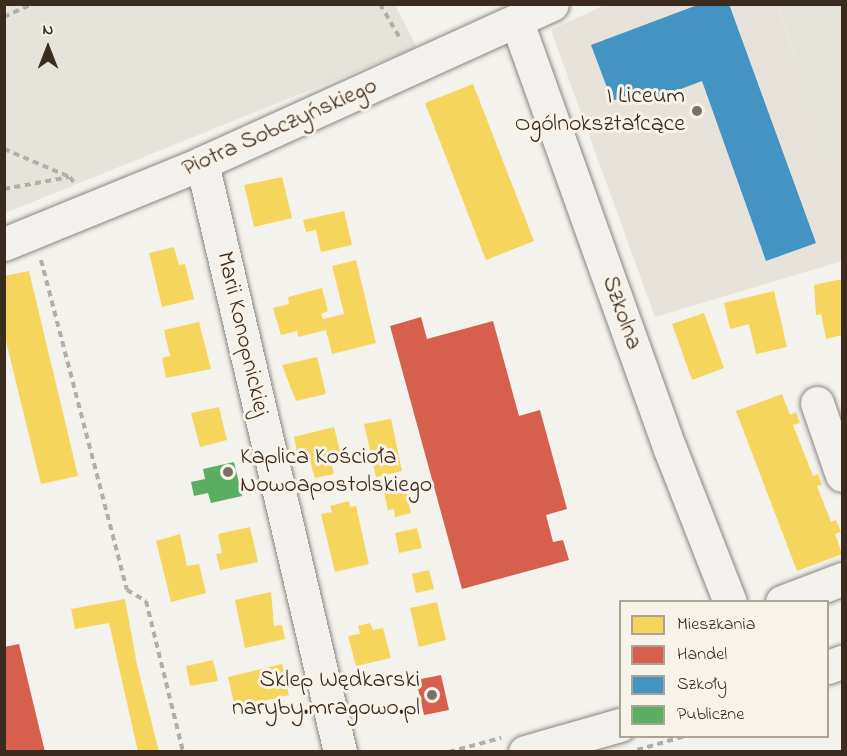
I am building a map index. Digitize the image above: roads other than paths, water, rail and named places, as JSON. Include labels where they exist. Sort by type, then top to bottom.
[{"type":"street","name":"Piotra Sobczyńskiego","points":[[4,244],[202,163],[419,67],[552,4]]},
{"type":"street","name":"Szkolna","points":[[517,22],[670,449],[729,600]]},
{"type":"street","name":"Marii Konopnickiej","points":[[202,163],[340,752]]},
{"type":"street","points":[[817,403],[843,475]]},
{"type":"street","points":[[787,600],[843,579]]},
{"type":"street","points":[[525,752],[619,726]]},
{"type":"place","name":"I Liceum Ogólnokształcące","points":[[697,111]]},
{"type":"place","name":"Kaplica Kościoła Nowoapostolskiego","points":[[228,472]]},
{"type":"place","name":"Sklep Wędkarski naryby.mragowo.pl","points":[[432,695]]}]
